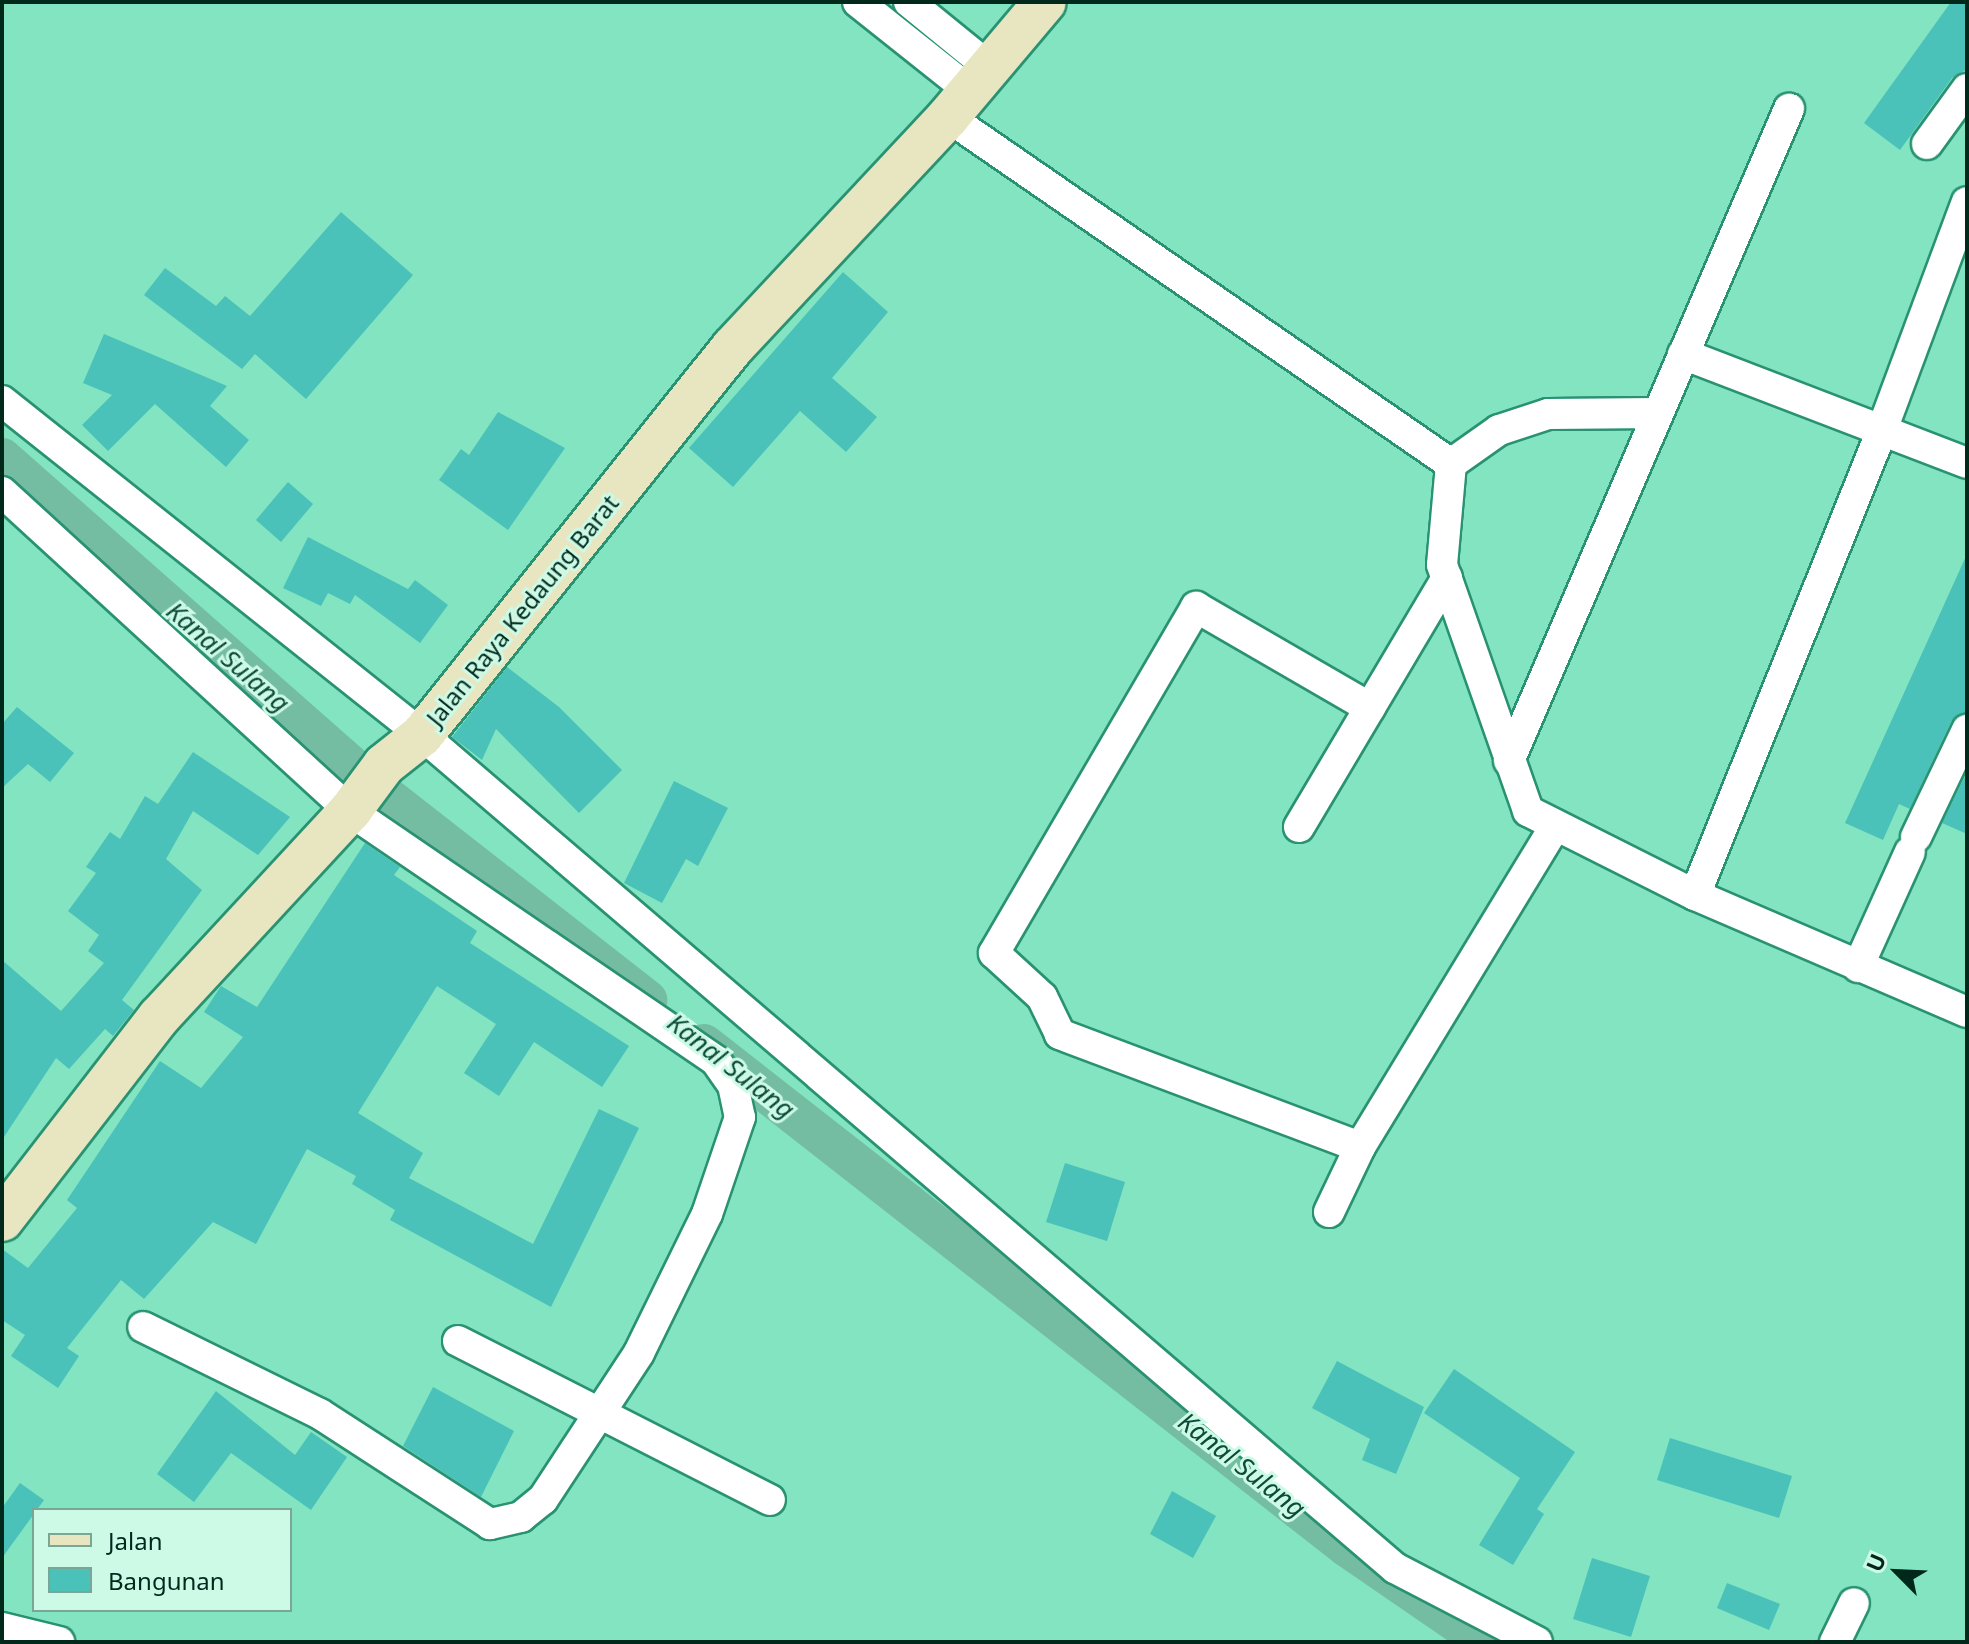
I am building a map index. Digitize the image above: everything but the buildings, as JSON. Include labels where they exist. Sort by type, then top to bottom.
[{"type":"street","points":[[858,2],[969,92],[1451,464]]},
{"type":"street","points":[[909,2],[933,21],[969,92]]},
{"type":"street","name":"Jalan Raya Kedaung Barat","points":[[2,1220],[159,1017],[365,792],[422,735],[732,348],[969,92],[1027,8]]},
{"type":"street","points":[[912,46],[933,21]]},
{"type":"street","points":[[1927,144],[1967,89]]},
{"type":"street","points":[[1509,761],[1789,109]]},
{"type":"street","points":[[1695,895],[1882,430],[1967,202]]},
{"type":"street","points":[[1683,354],[1967,463]]},
{"type":"street","points":[[2,401],[422,735],[1395,1568],[1537,1642]]},
{"type":"street","points":[[1657,413],[1548,414],[1499,430],[1451,464],[1442,565],[1528,811],[1554,828],[1695,895],[1967,1012]]},
{"type":"street","points":[[2,492],[365,792],[716,1061],[733,1085],[740,1117],[707,1214],[639,1353],[543,1499],[521,1517],[490,1524],[320,1414],[143,1327]]},
{"type":"street","points":[[1299,827],[1447,578]]},
{"type":"street","points":[[1360,1147],[1060,1034],[1042,997],[994,953],[1196,607],[1370,708]]},
{"type":"street","points":[[1858,967],[1967,730]]},
{"type":"street","points":[[1329,1212],[1360,1147],[1554,828]]},
{"type":"street","points":[[458,1341],[770,1500]]},
{"type":"street","points":[[1835,1642],[1854,1603]]},
{"type":"street","points":[[2,1628],[59,1642]]},
{"type":"waterway","name":"Kanal Sulang","points":[[2,458],[381,792],[647,1000]]},
{"type":"waterway","name":"Kanal Sulang","points":[[704,1044],[1347,1547],[1485,1642]]}]
